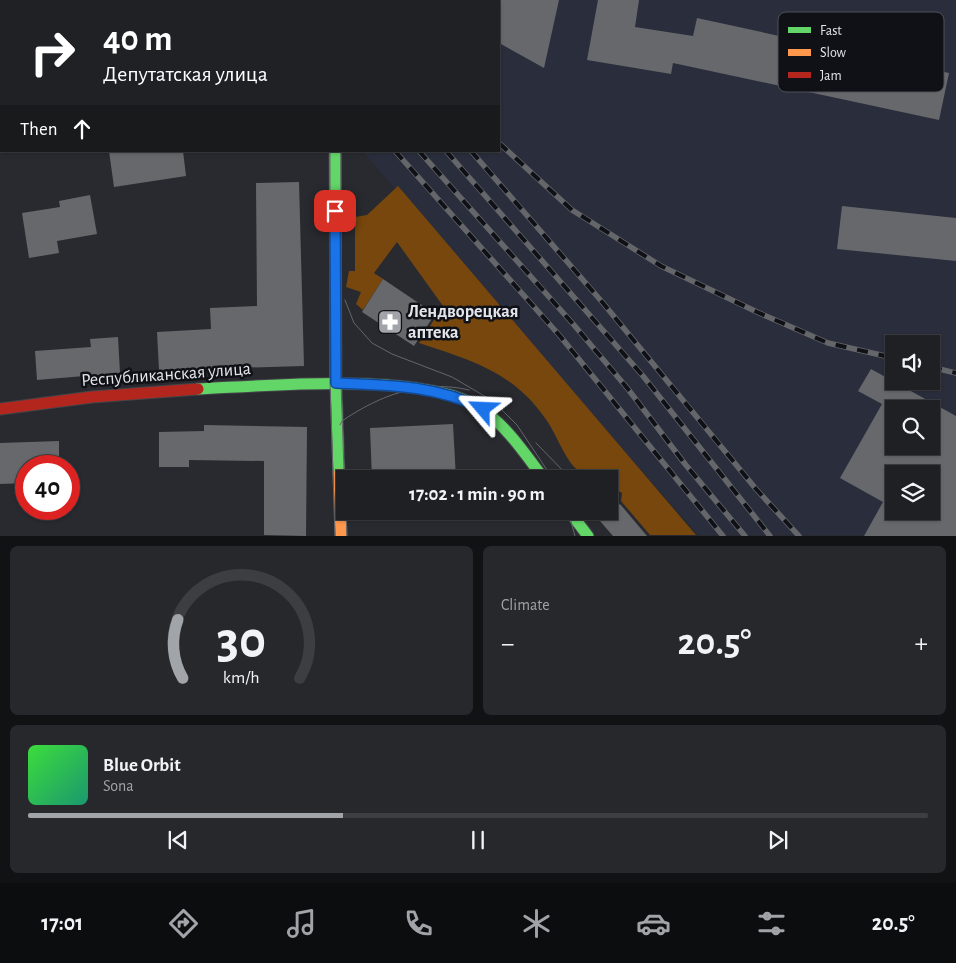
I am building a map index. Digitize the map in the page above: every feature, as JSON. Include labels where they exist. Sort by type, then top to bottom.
[{"type":"street","points":[[335,152],[336,383],[341,536]]},
{"type":"street","name":"Республиканская улица","points":[[0,410],[97,397],[336,383],[422,388],[466,400],[483,409],[503,426],[537,470]]},
{"type":"street","points":[[576,520],[588,536]]},
{"type":"shaded area","points":[[500,0],[956,0],[956,535],[698,535],[363,152],[500,152]]},
{"type":"shaded area","points":[[398,186],[696,535],[650,535],[621,501],[622,493],[618,491],[618,470],[578,470],[566,456],[545,418],[519,389],[489,369],[456,355],[419,343],[443,306],[397,242],[374,273],[383,279],[363,310],[356,304],[361,292],[346,287],[349,271],[355,271],[355,217],[367,215]]},
{"type":"building","points":[[500,0],[559,0],[544,68],[500,44]]},
{"type":"building","points":[[598,0],[639,0],[635,27],[693,36],[697,18],[778,36],[778,86],[673,63],[671,74],[587,60]]},
{"type":"building","points":[[944,72],[949,73],[939,120],[808,92],[944,92]]},
{"type":"building","points":[[109,152],[183,152],[186,176],[114,187]]},
{"type":"building","points":[[299,182],[304,366],[159,370],[157,332],[211,329],[210,308],[257,306],[256,183]]},
{"type":"building","points":[[90,195],[97,234],[57,241],[59,253],[29,258],[22,213],[60,207],[59,201]]},
{"type":"building","points":[[842,206],[956,218],[956,261],[837,249]]},
{"type":"building","points":[[383,279],[435,314],[414,346],[362,312]]},
{"type":"building","points":[[118,337],[120,373],[37,380],[35,351],[91,347],[90,339]]},
{"type":"building","points":[[871,369],[885,377],[885,390],[909,390],[927,400],[885,400],[885,455],[940,455],[940,407],[956,416],[956,536],[864,536],[883,502],[840,478],[882,404],[858,391]]},
{"type":"building","points":[[453,424],[456,470],[372,470],[370,428]]},
{"type":"building","points":[[204,425],[307,427],[306,536],[264,535],[264,461],[189,460],[189,467],[159,467],[159,432],[204,431]]},
{"type":"building","points":[[59,441],[59,455],[15,455],[15,483],[0,484],[0,443]]},
{"type":"building","points":[[620,504],[647,536],[613,536],[600,521],[618,520],[618,506]]},
{"type":"tram line","points":[[330,152],[330,383],[335,536]]},
{"type":"tram line","points":[[341,152],[341,383],[344,470]]},
{"type":"tram line","points":[[345,300],[354,323],[372,343],[392,354],[452,377],[493,401],[517,425],[547,470]]},
{"type":"tram line","points":[[340,425],[342,421],[371,404],[402,392],[435,387],[469,390]]},
{"type":"tram line","points":[[536,443],[562,470]]},
{"type":"tram line","points":[[346,520],[347,536]]},
{"type":"tram line","points":[[571,520],[575,536]]},
{"type":"railway","points":[[500,144],[572,210],[661,266],[757,312],[828,343],[885,356]]},
{"type":"railway","points":[[396,152],[560,336],[723,536]]},
{"type":"railway","points":[[420,152],[574,325],[628,389],[685,464],[745,536]]},
{"type":"railway","points":[[447,152],[643,376],[770,536]]},
{"type":"railway","points":[[472,152],[603,303],[756,489],[799,536]]},
{"type":"railway","points":[[940,369],[956,373]]},
{"type":"traffic: fast","points":[[335,152],[336,383],[339,470]]},
{"type":"traffic: fast","points":[[198,389],[303,384],[385,385],[422,389],[455,396],[480,408],[499,423],[537,470]]},
{"type":"traffic: fast","points":[[576,520],[588,536]]},
{"type":"traffic: slow","points":[[340,520],[341,536]]},
{"type":"traffic: jam","points":[[0,409],[92,397],[198,389]]},
{"type":"place","name":"Лендворецкая аптека","points":[[390,322]]},
{"type":"route","points":[[335,211],[336,383],[422,388],[466,400],[483,409]]}]
